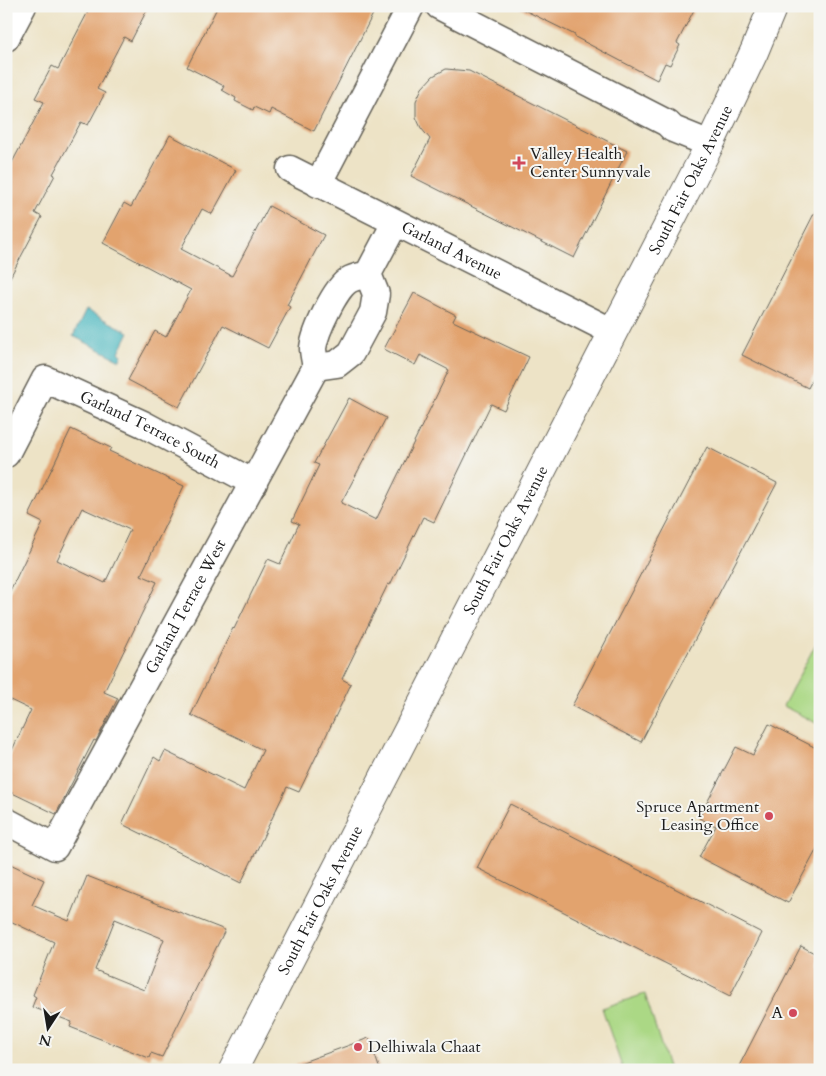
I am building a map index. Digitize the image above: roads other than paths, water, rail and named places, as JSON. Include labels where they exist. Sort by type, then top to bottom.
[{"type":"main road","name":"South Fair Oaks Avenue","points":[[233,1070],[710,144],[754,52],[773,6]]},
{"type":"street","points":[[6,38],[23,6]]},
{"type":"street","points":[[318,184],[411,6]]},
{"type":"street","points":[[439,6],[667,123],[673,128],[710,144]]},
{"type":"street","name":"Garland Avenue","points":[[290,169],[613,332]]},
{"type":"street","points":[[368,274],[376,294],[372,312],[351,353],[337,364],[316,367],[313,351],[315,337],[328,308],[336,294],[349,280],[368,274],[395,223]]},
{"type":"street","name":"Garland Terrace West","points":[[6,821],[55,846],[316,367]]},
{"type":"street","name":"Garland Terrace South","points":[[6,454],[45,379],[143,424],[254,483]]},
{"type":"water","points":[[86,310],[129,332],[119,352],[122,355],[120,360],[73,336]]},
{"type":"place","name":"Valley Health Center Sunnyvale","points":[[519,163]]},
{"type":"place","name":"Spruce Apartment Leasing Office","points":[[769,816]]},
{"type":"place","name":"A","points":[[793,1013]]},
{"type":"place","name":"Delhiwala Chaat","points":[[358,1047]]}]
